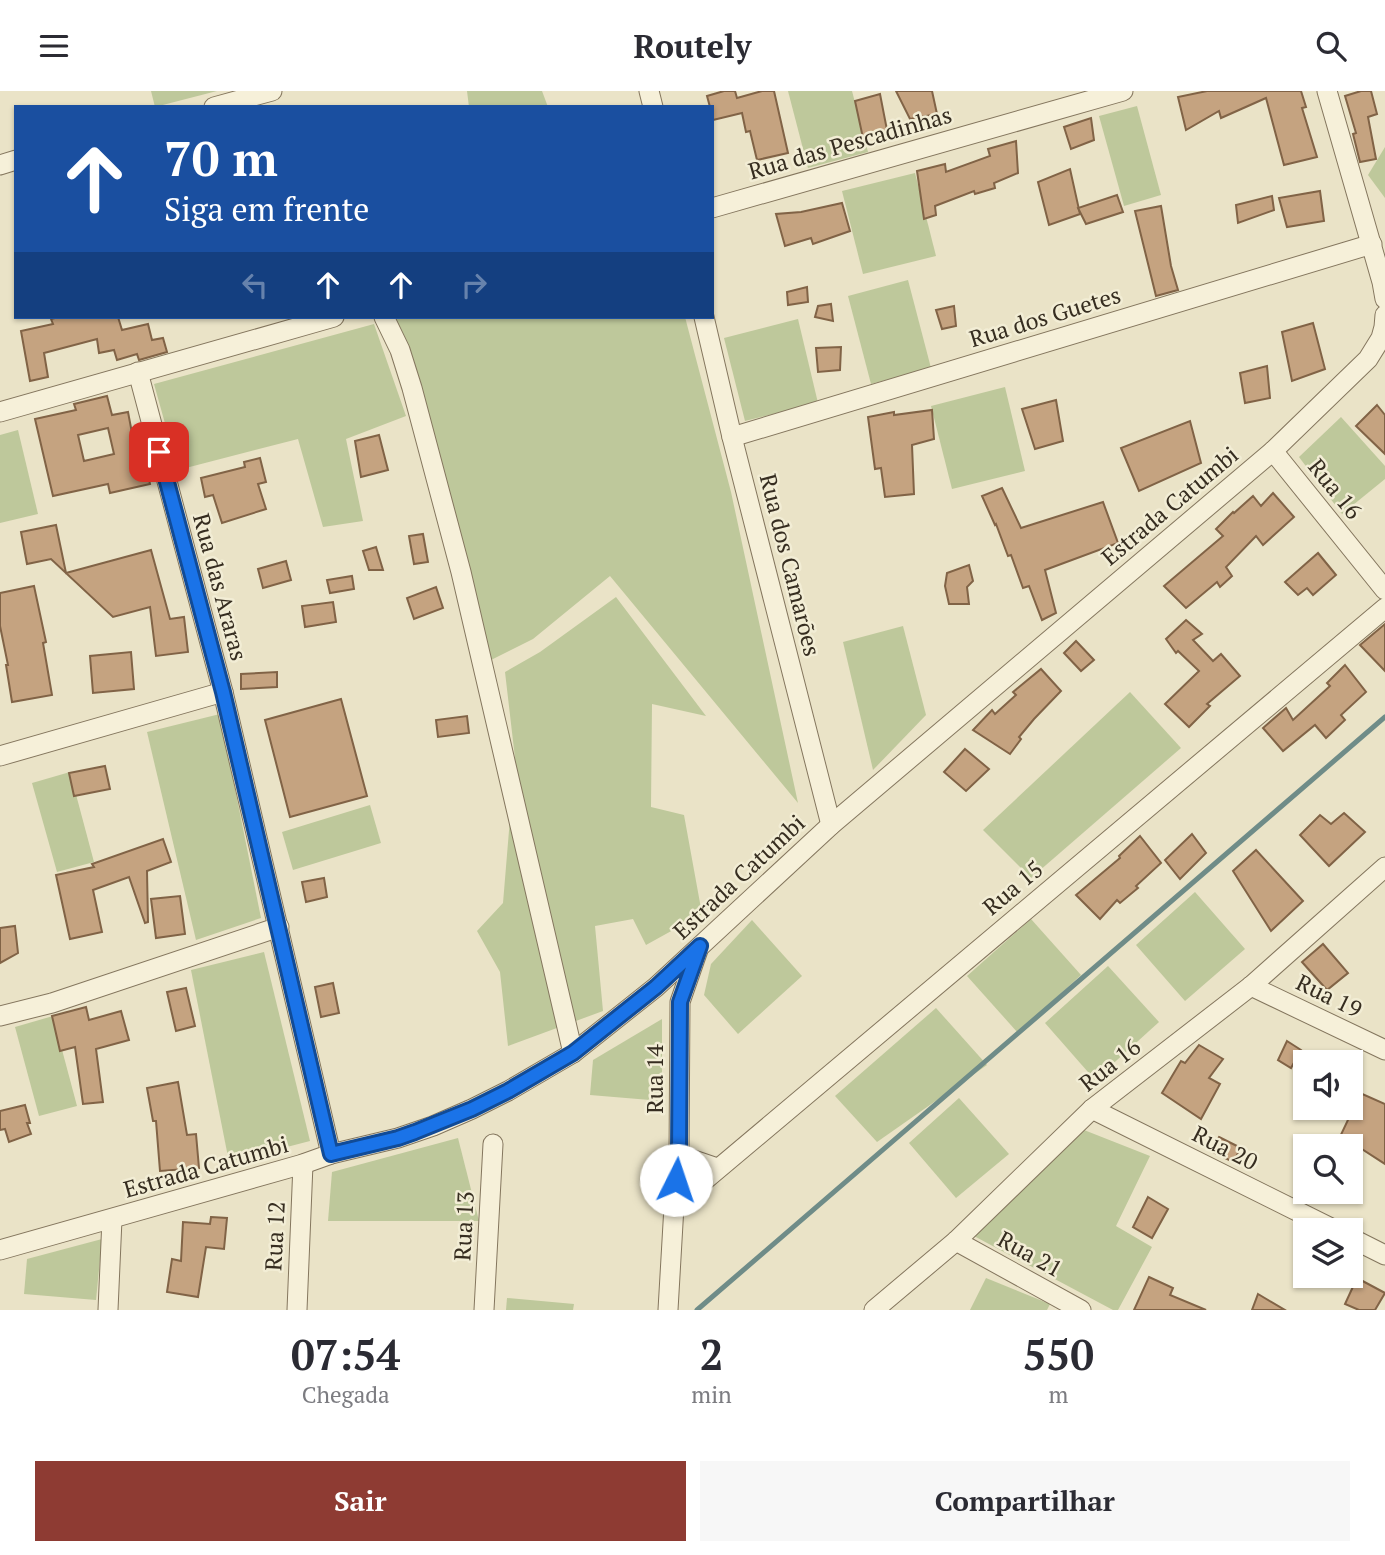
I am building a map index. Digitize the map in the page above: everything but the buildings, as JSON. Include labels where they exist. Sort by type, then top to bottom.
[{"type":"street","points":[[221,105],[272,91]]},
{"type":"street","name":"Rua das Pescadinhas","points":[[714,207],[1123,91]]},
{"type":"street","points":[[1327,91],[1385,299]]},
{"type":"street","name":"Rua dos Guetes","points":[[732,437],[1371,244]]},
{"type":"street","points":[[1384,327],[1385,315]]},
{"type":"street","points":[[0,412],[327,319]]},
{"type":"street","points":[[385,319],[400,350],[412,388],[461,572],[573,1053]]},
{"type":"street","name":"Rua dos Camarões","points":[[704,319],[831,825]]},
{"type":"street","name":"Estrada Catumbi","points":[[0,1250],[433,1126],[508,1091],[573,1053],[656,987],[831,825],[1273,451],[1368,359],[1381,338],[1384,327]]},
{"type":"street","name":"Rua das Araras","points":[[138,372],[223,692],[331,1154]]},
{"type":"street","name":"Rua 16","points":[[1273,451],[1385,590]]},
{"type":"street","name":"Rua 15","points":[[674,1206],[1385,608]]},
{"type":"street","points":[[0,755],[223,692]]},
{"type":"street","name":"Rua 16","points":[[874,1310],[956,1241],[1093,1109],[1251,986],[1385,867]]},
{"type":"street","points":[[0,1016],[52,1003],[279,927]]},
{"type":"street","name":"Rua 14","points":[[668,1310],[679,1155],[680,1002],[700,946]]},
{"type":"street","name":"Rua 19","points":[[1251,986],[1385,1050]]},
{"type":"street","points":[[656,987],[680,1002]]},
{"type":"street","name":"Rua 20","points":[[1093,1109],[1311,1218]]},
{"type":"street","name":"Rua 13","points":[[484,1310],[492,1144]]},
{"type":"street","points":[[679,1155],[717,1168]]},
{"type":"street","name":"Rua 12","points":[[297,1310],[303,1164]]},
{"type":"street","points":[[108,1310],[112,1219]]},
{"type":"street","name":"Rua 21","points":[[956,1241],[1082,1310]]},
{"type":"street","points":[[1363,1244],[1385,1255]]},
{"type":"green space","points":[[151,91],[217,91],[163,105],[154,105]]},
{"type":"green space","points":[[467,91],[542,91],[547,105],[469,105]]},
{"type":"green space","points":[[788,91],[852,91],[868,152],[808,168]]},
{"type":"green space","points":[[1137,106],[1161,195],[1124,206],[1099,116]]},
{"type":"green space","points":[[1385,147],[1385,198],[1368,175]]},
{"type":"green space","points":[[915,173],[936,256],[863,274],[842,191]]},
{"type":"green space","points":[[908,280],[931,368],[871,384],[848,296]]},
{"type":"green space","points":[[396,319],[686,319],[731,492],[798,803],[610,576],[533,639],[491,660]]},
{"type":"green space","points":[[798,319],[818,403],[745,421],[724,338]]},
{"type":"green space","points":[[374,324],[406,416],[346,439],[363,521],[323,527],[298,439],[178,470],[154,384]]},
{"type":"green space","points":[[1005,387],[1025,471],[952,489],[931,406]]},
{"type":"green space","points":[[1341,417],[1385,466],[1385,479],[1342,514],[1299,457]]},
{"type":"green space","points":[[18,430],[38,514],[0,523],[0,435]]},
{"type":"green space","points":[[616,597],[706,716],[652,704],[651,807],[684,815],[702,914],[646,945],[633,919],[595,926],[603,1011],[508,1046],[500,972],[477,931],[503,903],[515,758],[505,672],[540,652]]},
{"type":"green space","points":[[903,626],[926,715],[873,770],[843,642]]},
{"type":"green space","points":[[1130,692],[1181,748],[1031,878],[983,830]]},
{"type":"green space","points":[[220,714],[261,918],[196,940],[147,732]]},
{"type":"green space","points":[[70,772],[94,862],[57,872],[32,783]]},
{"type":"green space","points":[[370,805],[381,843],[293,870],[282,832]]},
{"type":"green space","points":[[1195,892],[1245,949],[1185,1001],[1136,945]]},
{"type":"green space","points":[[1031,919],[1081,975],[1018,1033],[967,976]]},
{"type":"green space","points":[[752,920],[802,976],[738,1034],[704,995],[711,964]]},
{"type":"green space","points":[[264,952],[310,1141],[229,1162],[191,970]]},
{"type":"green space","points":[[1108,966],[1159,1022],[1095,1080],[1045,1023]]},
{"type":"green space","points":[[936,1008],[987,1065],[877,1142],[835,1096]]},
{"type":"green space","points":[[53,1016],[77,1106],[39,1116],[15,1027]]},
{"type":"green space","points":[[662,1019],[662,1101],[590,1095],[593,1060]]},
{"type":"green space","points":[[959,1098],[1009,1154],[956,1198],[909,1143]]},
{"type":"green space","points":[[1084,1130],[1150,1156],[1116,1226],[1152,1247],[1118,1310],[1113,1310],[974,1236]]},
{"type":"green space","points":[[458,1138],[479,1221],[328,1221],[332,1172]]},
{"type":"green space","points":[[102,1239],[96,1300],[24,1294],[27,1259]]},
{"type":"green space","points":[[986,1278],[1050,1304],[1047,1310],[970,1310]]},
{"type":"green space","points":[[507,1298],[574,1304],[573,1310],[506,1310]]},
{"type":"waterway","points":[[697,1310],[1385,717]]},
{"type":"route","points":[[159,452],[223,692],[331,1154],[398,1138],[433,1126],[508,1091],[573,1053],[656,987],[700,946],[680,1002],[679,1155],[676,1180]]}]
